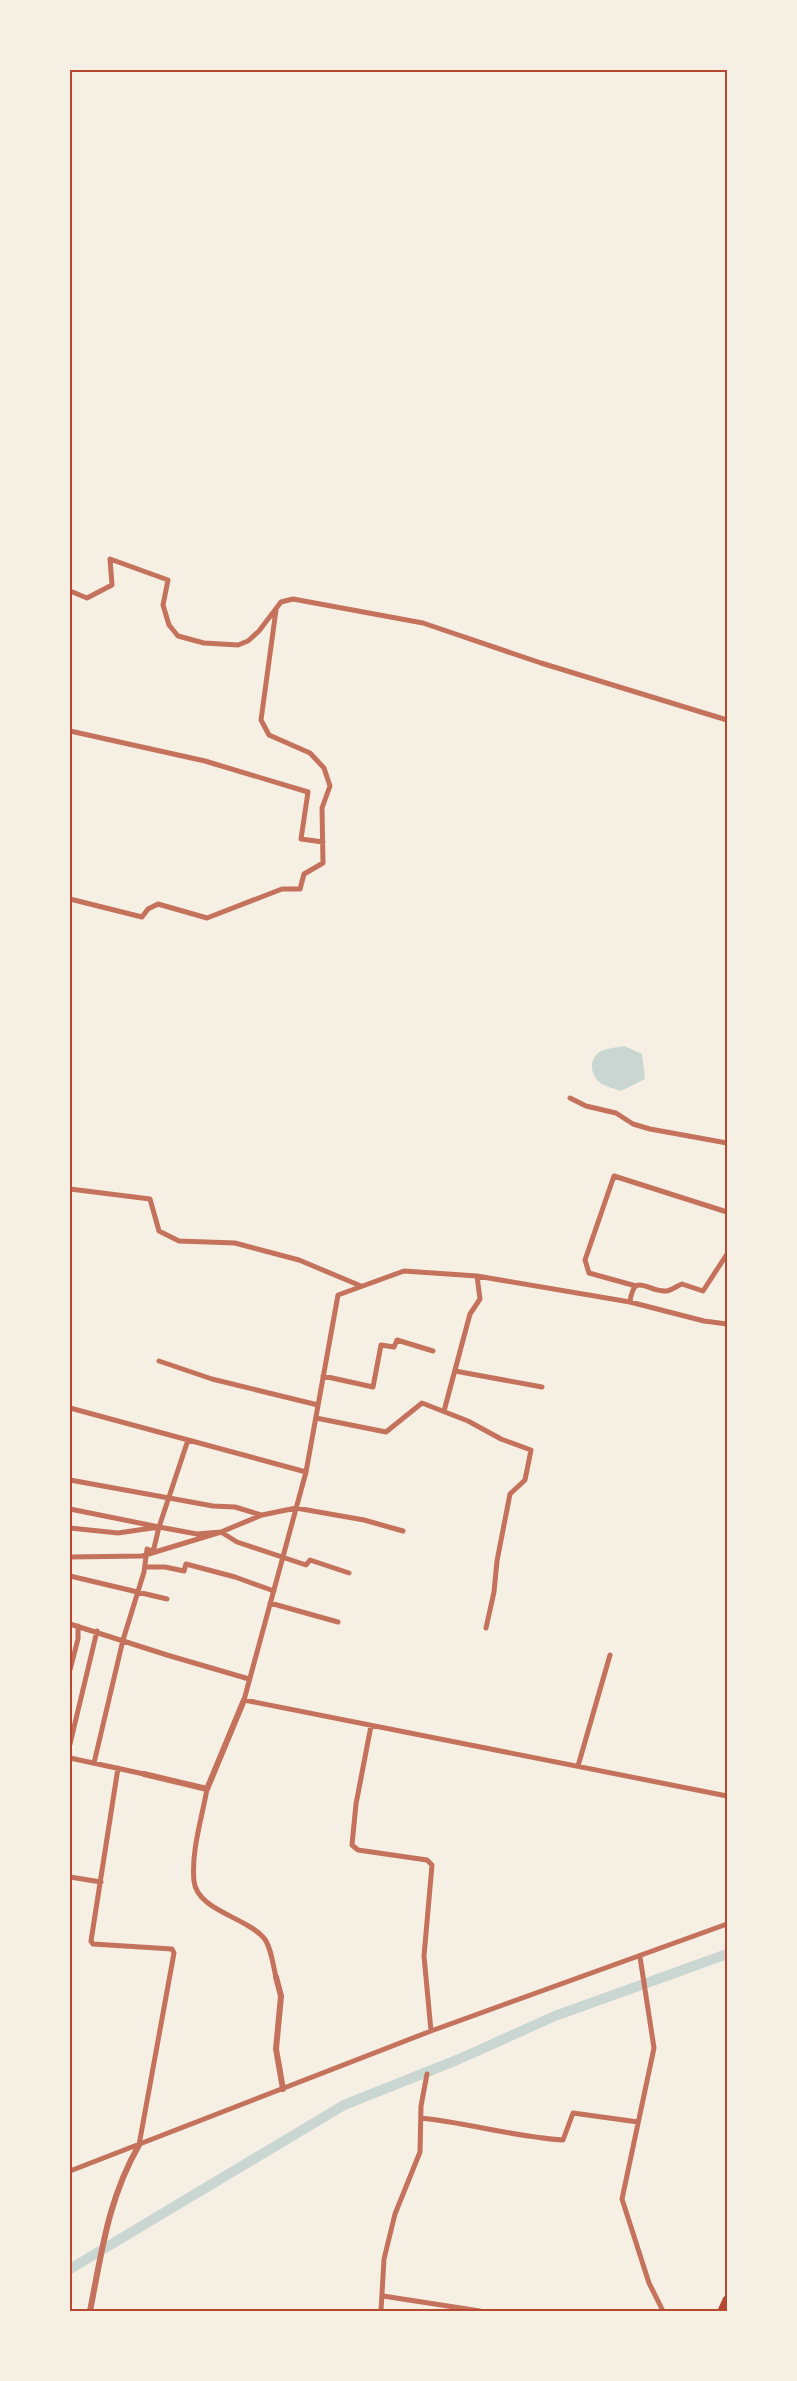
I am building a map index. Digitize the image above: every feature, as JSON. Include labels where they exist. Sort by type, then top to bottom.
[{"type":"highway","points":[[722,2311],[727,2300]]},
{"type":"street","points":[[70,591],[87,598],[112,585],[110,559],[168,580],[162,605],[169,625],[178,636],[204,643],[238,645],[248,641],[259,631],[281,602],[293,599],[422,623],[541,663],[727,720]]},
{"type":"street","points":[[70,899],[142,917],[148,909],[158,904],[207,918],[282,889],[300,889],[304,874],[323,863],[322,808],[330,786],[324,768],[310,753],[269,735],[261,720],[277,608]]},
{"type":"street","points":[[70,731],[205,761],[308,792],[301,838],[323,842]]},
{"type":"street","points":[[570,1098],[586,1106],[616,1113],[632,1124],[727,1143]]},
{"type":"street","points":[[727,1212],[614,1176],[585,1260],[589,1273],[636,1286],[642,1285],[668,1290],[682,1284],[703,1290],[727,1254]]},
{"type":"street","points":[[70,1188],[150,1199],[159,1231],[179,1241],[235,1243],[299,1260],[362,1286]]},
{"type":"street","points":[[283,2089],[276,2049],[281,1996],[265,1938],[250,1926],[206,1903],[194,1883],[194,1860],[207,1789],[244,1700],[306,1472],[338,1295],[404,1271],[477,1276],[630,1302],[704,1321],[727,1324]]},
{"type":"street","points":[[444,1412],[470,1314],[480,1299],[477,1276]]},
{"type":"street","points":[[630,1302],[632,1290],[636,1286]]},
{"type":"street","points":[[323,1376],[372,1387],[381,1345],[394,1347],[397,1340],[433,1351]]},
{"type":"street","points":[[159,1360],[212,1379],[318,1405]]},
{"type":"street","points":[[455,1371],[542,1387]]},
{"type":"street","points":[[316,1418],[386,1432],[422,1403],[468,1421],[500,1439],[532,1450],[524,1480],[510,1494],[497,1561],[494,1592],[486,1628]]},
{"type":"street","points":[[70,1408],[306,1472]]},
{"type":"street","points":[[94,1763],[123,1640],[145,1568],[146,1555],[148,1549],[152,1551],[154,1548],[168,1497],[188,1440]]},
{"type":"street","points":[[70,1480],[213,1506],[235,1507],[262,1515]]},
{"type":"street","points":[[70,1557],[146,1555],[221,1532],[262,1515],[296,1508],[364,1520],[403,1531]]},
{"type":"street","points":[[70,1509],[196,1534],[221,1532],[237,1542],[306,1565],[310,1560],[349,1573]]},
{"type":"street","points":[[70,1528],[118,1533],[159,1527]]},
{"type":"street","points":[[145,1568],[165,1567],[184,1571],[186,1564],[250,1582],[274,1591]]},
{"type":"street","points":[[70,1576],[166,1599]]},
{"type":"street","points":[[270,1603],[338,1622]]},
{"type":"street","points":[[70,1624],[97,1631],[166,1656],[249,1679]]},
{"type":"street","points":[[70,1670],[78,1639],[78,1626]]},
{"type":"street","points":[[70,1744],[97,1631]]},
{"type":"street","points":[[578,1766],[610,1655]]},
{"type":"street","points":[[244,1700],[727,1796]]},
{"type":"street","points":[[371,1726],[356,1804],[352,1845],[358,1850],[427,1860],[432,1865],[424,1956],[431,2031]]},
{"type":"street","points":[[70,1758],[207,1789]]},
{"type":"street","points":[[90,2311],[109,2215],[123,2172],[139,2145],[174,1953],[172,1950],[91,1943],[118,1768]]},
{"type":"street","points":[[70,1878],[101,1882]]},
{"type":"street","points":[[70,2171],[431,2031],[727,1924]]},
{"type":"street","points":[[640,1957],[647,1991],[654,2048],[622,2198],[649,2283],[663,2311]]},
{"type":"street","points":[[381,2311],[384,2259],[395,2214],[420,2152],[421,2118],[427,2074]]},
{"type":"street","points":[[421,2118],[454,2122],[535,2138],[563,2140],[573,2113],[638,2122]]},
{"type":"street","points":[[383,2296],[480,2311]]},
{"type":"shaded area","points":[[624,1046],[642,1054],[645,1079],[621,1091],[604,1085],[599,1081],[592,1070],[592,1066],[594,1058],[600,1052]]},
{"type":"waterway","points":[[70,2269],[344,2105],[457,2060],[555,2016],[727,1954]]}]
